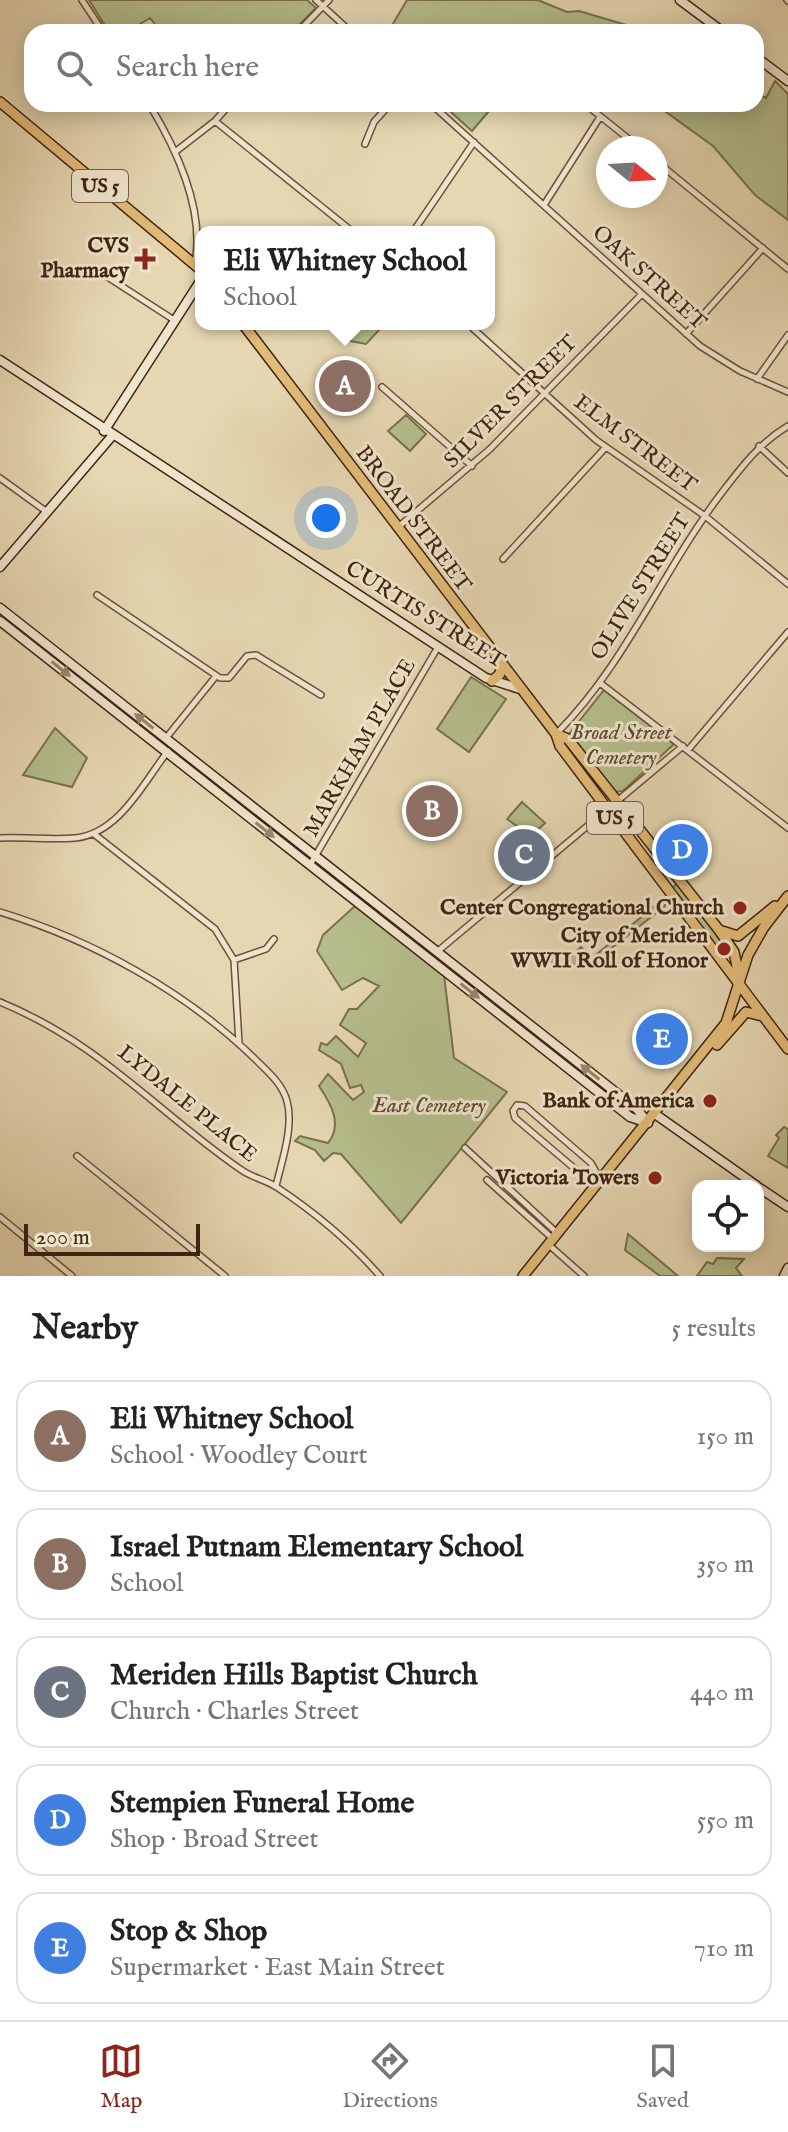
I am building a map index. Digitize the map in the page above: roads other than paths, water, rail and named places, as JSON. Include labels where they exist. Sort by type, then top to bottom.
[{"type":"main road","name":"US 5","points":[[0,102],[195,264]]},
{"type":"main road","name":"BROAD STREET","points":[[248,330],[556,734],[560,746],[788,1049]]},
{"type":"main road","points":[[492,681],[500,674],[501,665]]},
{"type":"main road","name":"BROAD STREET","points":[[556,734],[568,739],[716,927],[734,952],[739,984]]},
{"type":"main road","points":[[663,883],[674,874]]},
{"type":"main road","points":[[716,927],[738,936],[788,896]]},
{"type":"main road","points":[[523,1276],[710,1046],[729,1018],[755,941],[788,896]]},
{"type":"main road","points":[[710,1046],[717,1045],[746,1012],[764,1017]]},
{"type":"street","points":[[82,0],[98,24]]},
{"type":"street","points":[[316,0],[342,24]]},
{"type":"street","points":[[306,24],[329,0]]},
{"type":"street","points":[[680,0],[712,24]]},
{"type":"street","points":[[764,63],[788,81]]},
{"type":"street","points":[[153,112],[175,152],[192,209],[195,238]]},
{"type":"street","points":[[175,152],[223,112]]},
{"type":"street","points":[[365,144],[374,122],[383,112]]},
{"type":"street","name":"OAK STREET","points":[[440,112],[686,334],[726,364],[788,392]]},
{"type":"street","points":[[594,112],[625,136]]},
{"type":"street","points":[[544,205],[600,117]]},
{"type":"street","points":[[215,121],[346,226]]},
{"type":"street","points":[[417,226],[474,142]]},
{"type":"street","points":[[668,171],[788,269]]},
{"type":"street","points":[[686,334],[763,248]]},
{"type":"street","points":[[106,276],[175,321]]},
{"type":"street","points":[[0,567],[108,433],[195,289]]},
{"type":"street","name":"SILVER STREET","points":[[397,528],[472,466],[642,294]]},
{"type":"street","name":"ELM STREET","points":[[475,330],[606,447],[705,516],[788,584]]},
{"type":"street","points":[[757,379],[788,335]]},
{"type":"street","name":"CURTIS STREET","points":[[0,360],[438,647],[492,681],[520,689]]},
{"type":"street","points":[[382,387],[472,466]]},
{"type":"street","name":"OLIVE STREET","points":[[556,734],[600,683],[705,516],[759,446],[788,426]]},
{"type":"street","points":[[759,446],[788,473]]},
{"type":"street","points":[[503,559],[606,447]]},
{"type":"street","points":[[0,478],[47,512]]},
{"type":"street","points":[[97,595],[216,676],[229,678],[247,656],[256,655],[321,695]]},
{"type":"street","points":[[0,608],[315,856],[379,913]]},
{"type":"street","points":[[0,621],[310,865],[517,1014],[637,1109],[648,1123]]},
{"type":"street","points":[[434,956],[617,801],[685,748],[788,632]]},
{"type":"street","points":[[41,653],[48,645]]},
{"type":"street","name":"MARKHAM PLACE","points":[[310,865],[438,647]]},
{"type":"street","points":[[0,838],[76,838],[94,834],[119,815],[166,752],[169,741],[216,676]]},
{"type":"street","points":[[600,683],[788,828]]},
{"type":"street","points":[[103,702],[109,694]]},
{"type":"street","points":[[238,809],[245,800]]},
{"type":"street","points":[[94,834],[215,929],[234,960],[239,1044]]},
{"type":"street","points":[[0,912],[38,923],[106,955],[164,988],[239,1044],[282,1087],[288,1103],[285,1145],[276,1186]]},
{"type":"street","points":[[234,960],[266,949],[274,939]]},
{"type":"street","points":[[434,956],[510,1023],[630,1117],[648,1123]]},
{"type":"street","name":"LYDALE PLACE","points":[[0,1002],[48,1023],[97,1053],[238,1168],[276,1186],[366,1260],[380,1276]]},
{"type":"street","points":[[510,1023],[517,1014]]},
{"type":"street","points":[[525,1106],[591,1163],[601,1181],[581,1174],[515,1118],[514,1108],[525,1106]]},
{"type":"street","points":[[655,1114],[748,1180]]},
{"type":"street","points":[[546,1144],[555,1133]]},
{"type":"street","points":[[465,1148],[506,1186],[584,1276]]},
{"type":"street","points":[[77,1156],[225,1276]]},
{"type":"street","points":[[487,1180],[553,1239]]},
{"type":"street","points":[[501,1193],[506,1186]]},
{"type":"street","points":[[764,1191],[788,1207]]},
{"type":"street","points":[[0,1217],[72,1276]]},
{"type":"street","points":[[784,1276],[788,1268]]},
{"type":"place","name":"CVS Pharmacy","points":[[145,259]]},
{"type":"place","name":"Eli Whitney School","points":[[345,386]]},
{"type":"place","name":"Israel Putnam Elementary School","points":[[432,811]]},
{"type":"place","name":"Stempien Funeral Home","points":[[682,850]]},
{"type":"place","name":"Meriden Hills Baptist Church","points":[[524,855]]},
{"type":"place","name":"Center Congregational Church","points":[[740,908]]},
{"type":"place","name":"City of Meriden WWII Roll of Honor","points":[[724,949]]},
{"type":"place","name":"Stop & Shop","points":[[662,1039]]},
{"type":"place","name":"Bank of America","points":[[710,1101]]},
{"type":"place","name":"Victoria Towers","points":[[655,1178]]},
{"type":"park label","name":"Broad Street Cemetery","points":[[621,746]]},
{"type":"park label","name":"East Cemetery","points":[[429,1106]]}]
